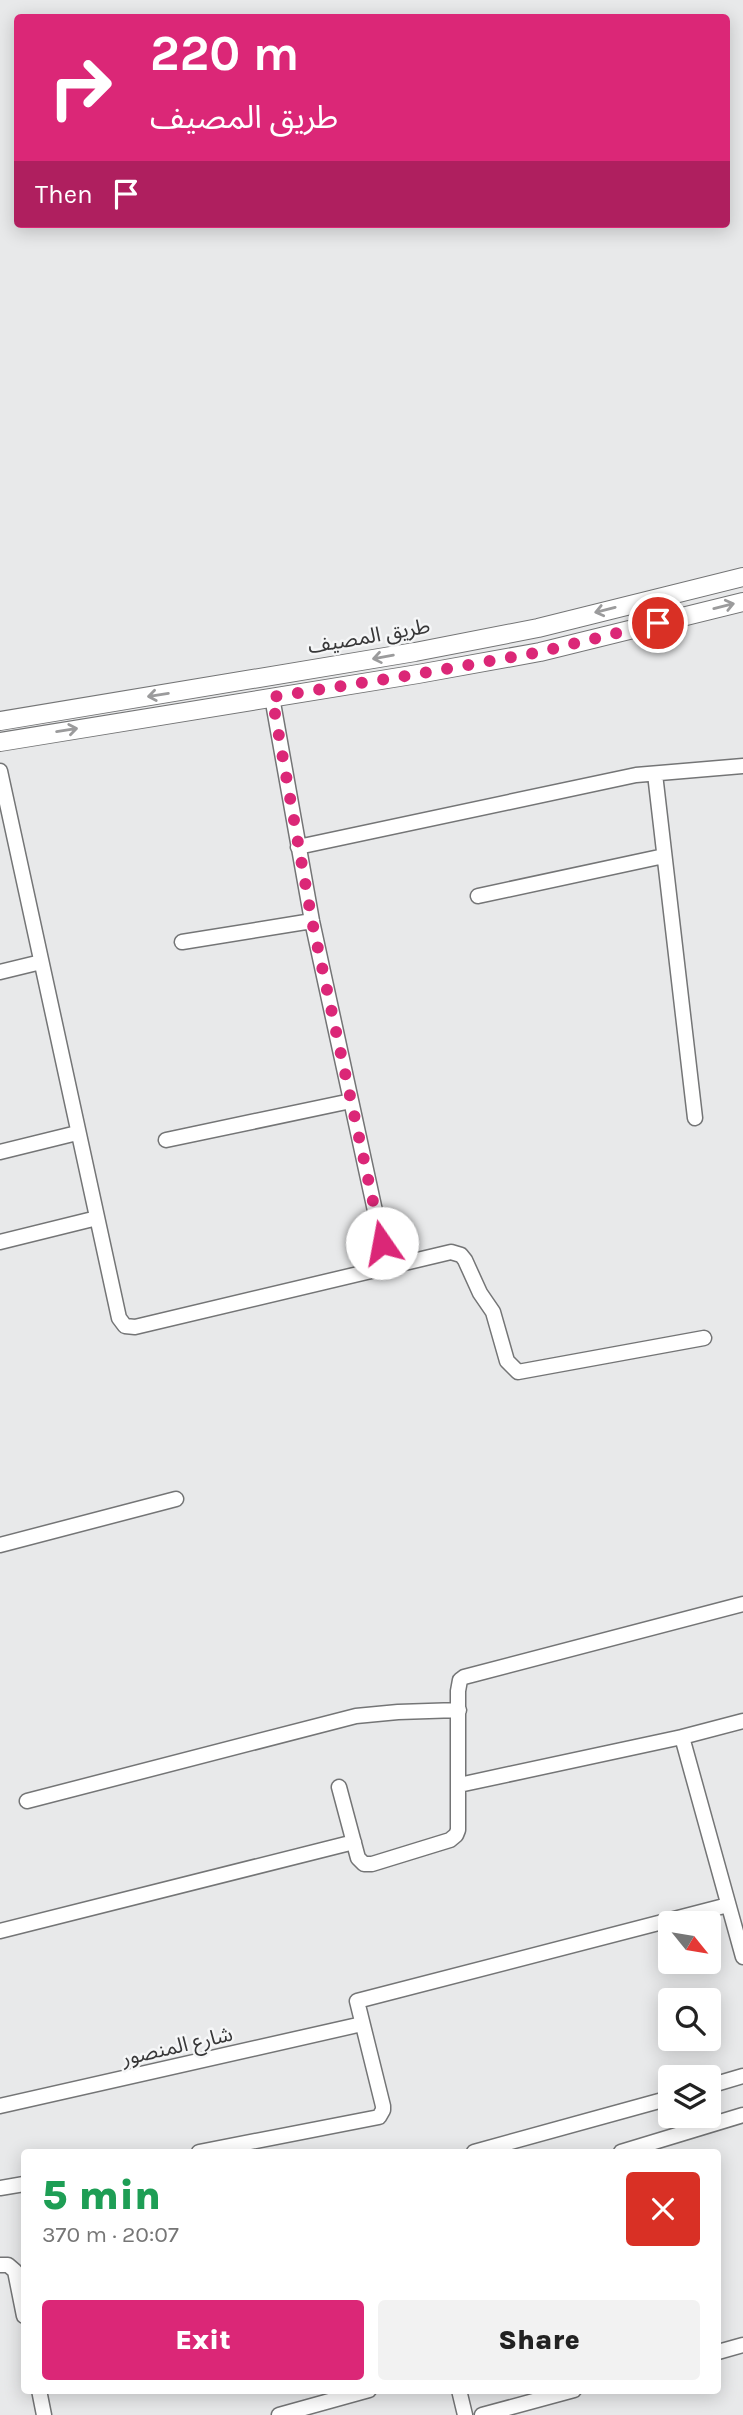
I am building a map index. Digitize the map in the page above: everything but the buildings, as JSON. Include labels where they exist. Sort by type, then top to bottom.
[{"type":"street","name":"طريق المصيف","points":[[0,721],[429,649],[538,628],[743,577]]},
{"type":"street","name":"طريق المصيف","points":[[0,741],[540,652],[743,602]]},
{"type":"street","points":[[272,697],[312,921],[387,1266]]},
{"type":"street","points":[[298,847],[575,786],[636,775],[743,766]]},
{"type":"street","points":[[0,771],[121,1323],[130,1328],[451,1252],[461,1255],[493,1312],[507,1361],[518,1373],[704,1338]]},
{"type":"street","points":[[655,774],[695,1118]]},
{"type":"street","points":[[478,896],[664,856]]},
{"type":"street","points":[[182,942],[312,921]]},
{"type":"street","points":[[0,972],[41,962]]},
{"type":"street","points":[[166,1140],[351,1101]]},
{"type":"street","points":[[0,1152],[78,1133]]},
{"type":"street","points":[[0,1242],[97,1218]]},
{"type":"street","points":[[0,1545],[176,1499]]},
{"type":"street","points":[[339,1787],[358,1858],[368,1865],[453,1838],[458,1830],[459,1685],[464,1677],[743,1604]]},
{"type":"street","points":[[27,1801],[356,1716],[458,1710]]},
{"type":"street","points":[[459,1784],[682,1737],[743,1721]]},
{"type":"street","points":[[682,1737],[743,1957]]},
{"type":"street","points":[[0,1931],[354,1842]]},
{"type":"street","points":[[236,2149],[273,2146],[375,2120],[382,2115],[383,2106],[357,2001],[729,1905]]},
{"type":"street","name":"شارع المنصور","points":[[0,2106],[362,2024]]},
{"type":"street","points":[[721,2082],[743,2076]]},
{"type":"street","points":[[485,2149],[658,2101]]},
{"type":"street","points":[[631,2149],[743,2115]]},
{"type":"street","points":[[0,2188],[21,2184]]},
{"type":"street","points":[[0,2265],[8,2265],[15,2271],[21,2300]]},
{"type":"street","points":[[721,2351],[743,2345]]},
{"type":"street","points":[[40,2394],[44,2415]]},
{"type":"street","points":[[279,2415],[355,2394]]},
{"type":"street","points":[[460,2394],[465,2415]]},
{"type":"street","points":[[482,2415],[559,2394]]},
{"type":"route","points":[[382,1243],[312,921],[272,697],[540,652],[658,623]]}]
